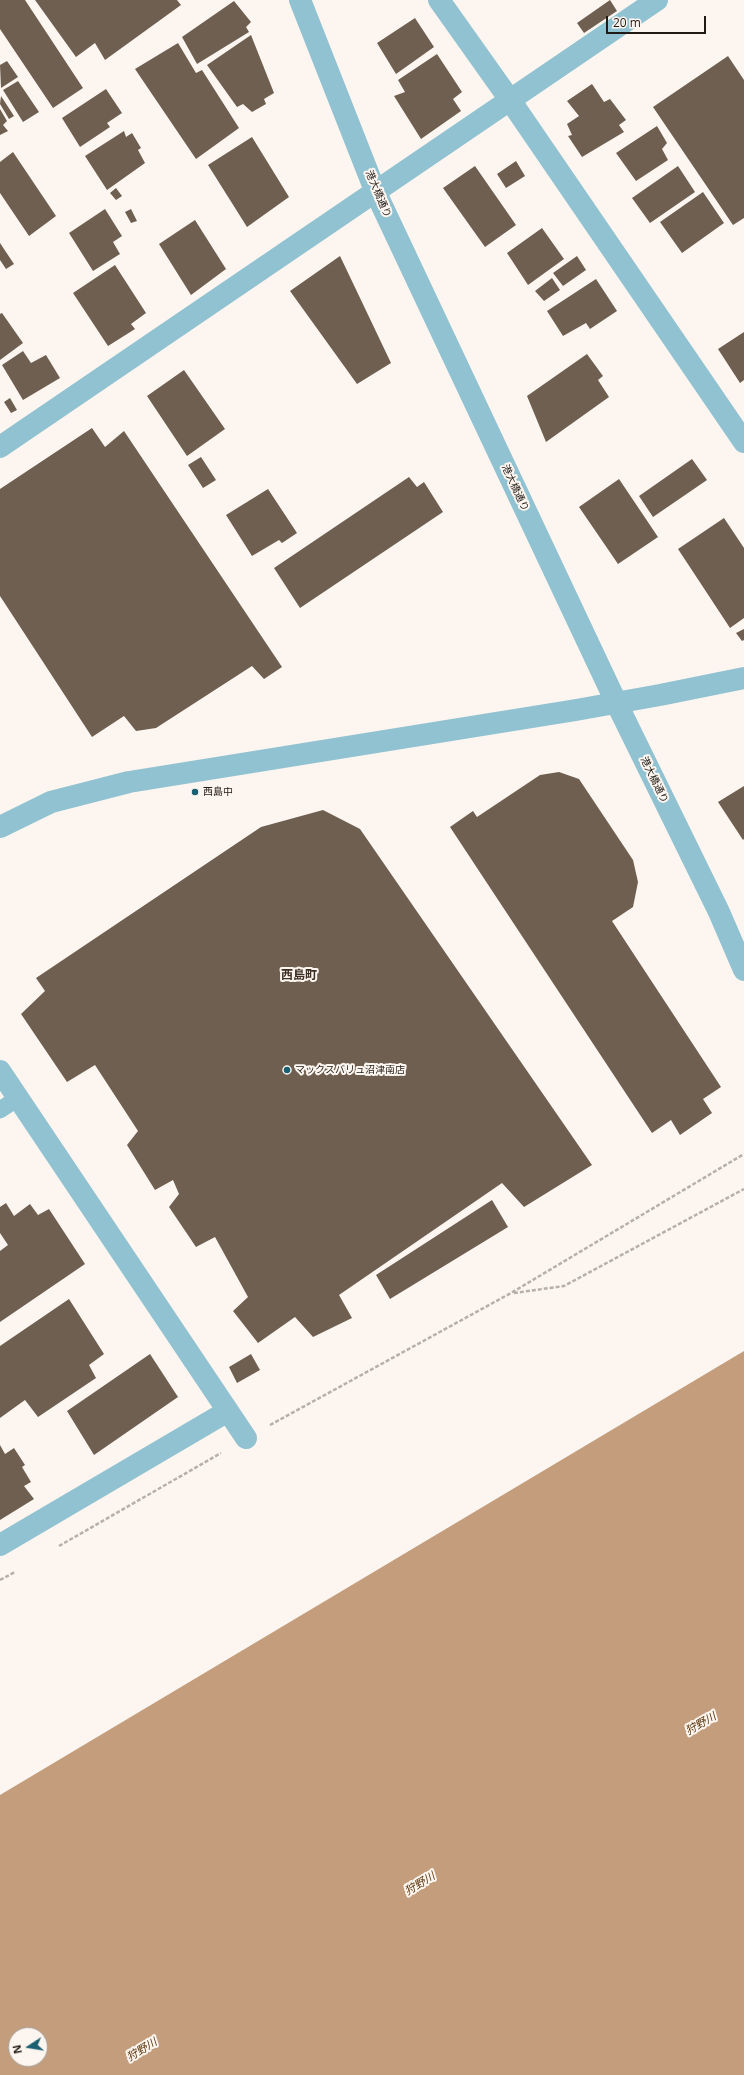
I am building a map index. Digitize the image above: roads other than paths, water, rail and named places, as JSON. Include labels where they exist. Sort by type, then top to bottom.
[{"type":"street","name":"港大橋通り","points":[[300,0],[376,192],[616,702],[719,912],[744,970]]},
{"type":"street","points":[[439,0],[510,100],[744,442]]},
{"type":"street","points":[[0,447],[657,0]]},
{"type":"street","points":[[0,828],[51,802],[129,782],[616,702],[744,678]]},
{"type":"street","points":[[0,1071],[246,1438]]},
{"type":"street","points":[[0,1545],[228,1411]]},
{"type":"lane","points":[[0,1110],[18,1098]]},
{"type":"water","name":"狩野川","points":[[744,1351],[744,2075],[0,2075],[0,1795]]},
{"type":"place","name":"西島中","points":[[195,792]]},
{"type":"place","name":"マックスバリュ沼津南店","points":[[287,1070]]},
{"type":"district","name":"西島町","points":[[299,976]]}]
